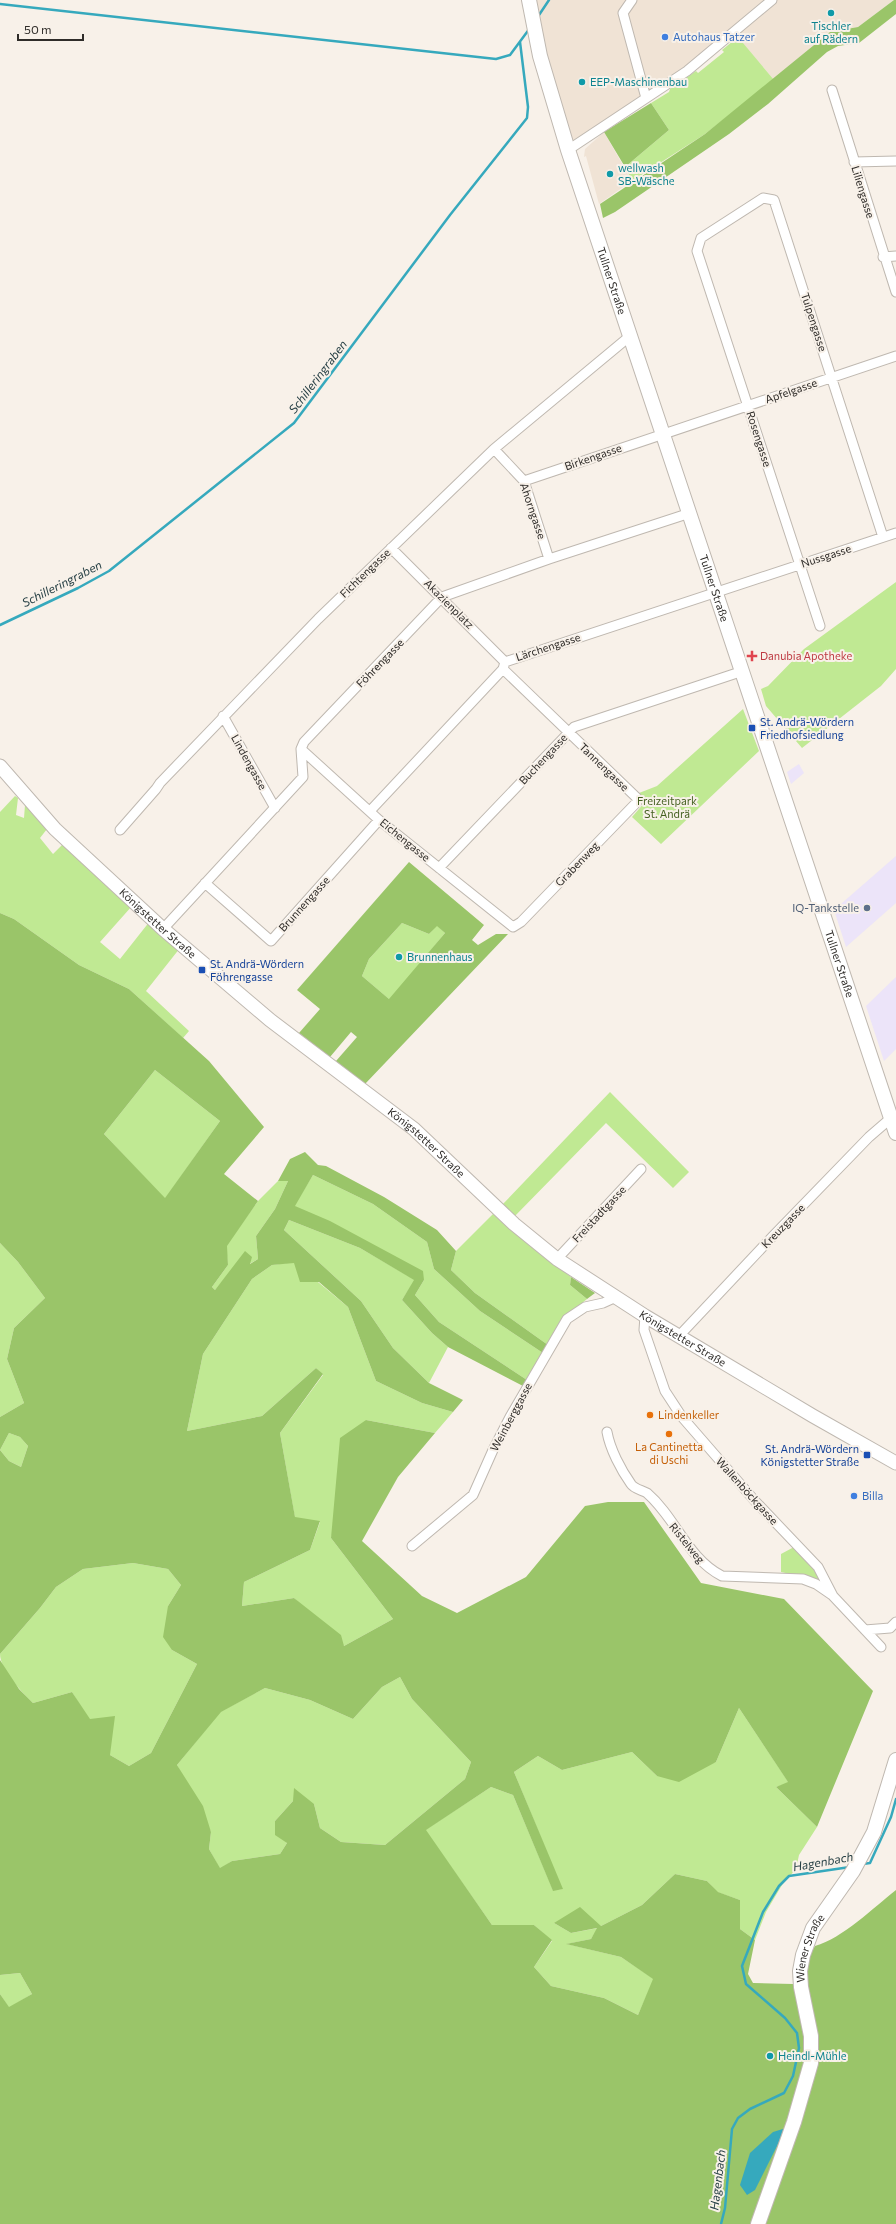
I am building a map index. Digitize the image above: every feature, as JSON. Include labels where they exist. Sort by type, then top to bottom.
[{"type":"main road","name":"Tullner Straße","points":[[529,5],[536,42],[568,150],[896,1133]]},
{"type":"main road","name":"Königstetter Straße","points":[[0,766],[55,829],[163,929],[270,1020],[414,1129],[514,1224],[557,1259],[614,1298],[678,1337],[896,1463]]},
{"type":"main road","name":"Wiener Straße","points":[[758,2224],[806,2084],[811,2064],[811,2036],[801,1987],[800,1971],[802,1955],[814,1928],[853,1870],[874,1832],[896,1760]]},
{"type":"street","points":[[632,0],[623,13],[646,98]]},
{"type":"street","points":[[568,150],[687,70],[772,0]]},
{"type":"street","name":"Liliengasse","points":[[832,90],[883,257],[896,292]]},
{"type":"street","points":[[854,162],[896,161]]},
{"type":"street","name":"Tulpengasse","points":[[697,251],[701,238],[763,198],[774,200],[883,537]]},
{"type":"street","name":"Rosengasse","points":[[697,251],[820,626]]},
{"type":"street","points":[[883,257],[896,256]]},
{"type":"street","name":"Fichtengasse","points":[[120,830],[160,783],[223,716],[318,619],[391,548],[494,449],[630,336]]},
{"type":"street","name":"Apfelgasse","points":[[663,434],[832,376],[896,356]]},
{"type":"street","name":"Birkengasse","points":[[524,481],[663,434]]},
{"type":"street","name":"Ahorngasse","points":[[494,449],[524,481],[549,559]]},
{"type":"street","name":"Föhrengasse","points":[[301,749],[304,742],[442,597],[549,559],[690,513]]},
{"type":"street","name":"Nussgasse","points":[[715,592],[896,532]]},
{"type":"street","name":"Akazienplatz","points":[[391,548],[442,597],[504,665]]},
{"type":"street","name":"Lärchengasse","points":[[370,811],[504,665],[715,592]]},
{"type":"street","name":"Tannengasse","points":[[504,665],[568,732],[637,798]]},
{"type":"street","name":"Buchengasse","points":[[439,868],[574,727],[743,671]]},
{"type":"street","name":"Lindengasse","points":[[223,716],[275,808]]},
{"type":"street","points":[[163,929],[303,777],[301,749]]},
{"type":"street","name":"Eichengasse","points":[[301,749],[379,820],[512,927]]},
{"type":"street","name":"Grabenweg","points":[[512,927],[521,922],[637,802],[637,798]]},
{"type":"street","name":"Brunnengasse","points":[[205,883],[271,941],[379,820]]},
{"type":"street","name":"Kreuzgasse","points":[[678,1337],[794,1214],[869,1137],[891,1118]]},
{"type":"street","name":"Freistadtgasse","points":[[557,1259],[641,1169]]},
{"type":"street","name":"Weinberggasse","points":[[412,1546],[473,1495],[493,1450],[510,1417],[567,1319],[585,1307],[603,1303],[614,1298]]},
{"type":"street","name":"Wallenböckgasse","points":[[645,1316],[644,1330],[665,1391],[710,1450],[818,1568],[833,1596],[881,1647]]},
{"type":"street","name":"Ristelweg","points":[[607,1432],[608,1440],[632,1486],[646,1493],[687,1546],[703,1564],[713,1572],[722,1576],[803,1579],[816,1584],[833,1596]]},
{"type":"street","points":[[865,1630],[894,1628]]},
{"type":"shaded area","points":[[536,0],[894,0],[858,27],[830,32],[774,80],[736,35],[574,149],[543,44]]},
{"type":"shaded area","name":"wellwash SB-Wäsche","points":[[604,132],[632,181],[599,204],[586,156],[584,157],[585,149]]},
{"type":"shaded area","points":[[799,764],[804,773],[791,784],[787,772]]},
{"type":"shaded area","points":[[896,856],[896,903],[846,947],[834,910]]},
{"type":"shaded area","points":[[896,977],[896,1049],[884,1061],[866,1006]]},
{"type":"green space","points":[[896,0],[896,14],[859,43],[838,46],[827,52],[768,104],[729,134],[615,212],[603,218],[600,204],[705,134],[830,32],[858,27]]},
{"type":"green space","points":[[738,37],[774,80],[705,134],[632,181],[625,167],[669,130],[651,103],[669,92],[670,89],[696,71],[698,73],[724,52],[722,50]]},
{"type":"green space","points":[[651,103],[669,130],[625,167],[604,132]]},
{"type":"green space","points":[[896,582],[896,669],[881,686],[802,748],[766,706],[761,689],[768,686],[804,649]]},
{"type":"green space","name":"Freizeitpark St. Andrä","points":[[743,709],[759,751],[661,844],[632,817],[645,802],[639,793],[657,786]]},
{"type":"green space","points":[[15,796],[18,798],[16,815],[24,818],[25,805],[47,829],[40,838],[53,854],[62,845],[132,906],[100,942],[120,959],[150,921],[180,948],[146,991],[189,1031],[183,1038],[129,989],[79,965],[14,919],[0,913],[0,812]]},
{"type":"green space","points":[[409,862],[484,925],[472,940],[478,945],[496,934],[508,934],[365,1084],[336,1061],[357,1037],[351,1032],[330,1057],[299,1033],[320,1009],[297,990]],"holes":[[[402,923],[429,934],[437,926],[445,933],[389,999],[362,976],[369,959]]]},
{"type":"green space","points":[[0,913],[14,919],[79,965],[129,989],[209,1061],[264,1127],[224,1174],[258,1201],[227,1246],[228,1265],[212,1287],[215,1290],[245,1251],[252,1257],[250,1264],[258,1259],[256,1236],[275,1209],[288,1181],[278,1181],[290,1159],[305,1152],[318,1165],[326,1166],[384,1197],[437,1230],[456,1251],[451,1270],[475,1293],[548,1345],[543,1353],[480,1311],[434,1269],[427,1242],[373,1204],[313,1175],[295,1206],[330,1221],[423,1271],[424,1280],[415,1295],[439,1322],[527,1380],[523,1386],[448,1347],[432,1333],[402,1300],[414,1280],[360,1248],[289,1220],[284,1230],[361,1301],[393,1348],[429,1383],[463,1400],[453,1412],[422,1403],[376,1381],[348,1307],[319,1282],[300,1282],[294,1263],[272,1265],[252,1279],[203,1354],[187,1431],[262,1416],[316,1368],[323,1374],[280,1433],[295,1517],[320,1521],[310,1550],[244,1582],[242,1606],[294,1598],[341,1635],[344,1646],[393,1619],[331,1538],[340,1438],[366,1420],[435,1433],[398,1477],[362,1541],[422,1596],[457,1613],[526,1577],[585,1506],[608,1502],[644,1502],[701,1583],[784,1599],[873,1691],[817,1827],[776,1787],[788,1782],[739,1708],[716,1762],[679,1782],[657,1776],[632,1752],[562,1770],[538,1756],[514,1772],[563,1889],[553,1891],[513,1795],[491,1787],[426,1830],[492,1925],[534,1925],[552,1940],[534,1967],[551,1986],[604,1998],[638,2015],[653,1979],[621,1957],[566,1944],[591,1939],[597,1928],[571,1933],[554,1923],[580,1907],[601,1926],[642,1905],[675,1874],[707,1881],[718,1892],[740,1900],[740,1929],[755,1940],[748,1974],[753,1983],[793,1984],[815,1946],[826,1942],[847,1930],[896,1890],[896,2224],[0,2224],[0,1994],[9,2007],[32,1994],[20,1973],[0,1975],[0,1660],[19,1689],[33,1703],[72,1692],[90,1719],[115,1716],[110,1755],[129,1766],[151,1753],[197,1664],[172,1650],[163,1637],[168,1606],[181,1585],[168,1569],[133,1563],[83,1569],[56,1587],[0,1654],[0,1450],[0,1417],[24,1403],[7,1359],[14,1328],[45,1298],[18,1262],[0,1243]],"holes":[[[155,1070],[220,1121],[165,1198],[104,1134]],[[9,1433],[20,1437],[28,1446],[21,1467],[9,1461],[0,1450]],[[400,1677],[412,1699],[471,1762],[465,1779],[385,1845],[341,1842],[320,1828],[314,1804],[294,1788],[293,1801],[275,1821],[275,1835],[287,1843],[280,1854],[232,1861],[220,1868],[209,1849],[211,1832],[203,1806],[177,1765],[221,1712],[265,1688],[310,1700],[353,1719],[382,1687]]]},
{"type":"green space","points":[[402,923],[429,934],[437,925],[445,933],[390,1000],[362,976],[369,959]]},
{"type":"green space","points":[[155,1070],[220,1121],[165,1199],[104,1134]]},
{"type":"green space","points":[[610,1092],[689,1172],[673,1188],[606,1123],[514,1217],[502,1205]]},
{"type":"green space","points":[[313,1175],[373,1204],[427,1242],[434,1269],[480,1311],[543,1353],[527,1380],[439,1322],[415,1295],[424,1280],[294,1206]]},
{"type":"green space","points":[[278,1181],[288,1181],[275,1209],[256,1236],[258,1259],[226,1277],[215,1290],[212,1287],[228,1265],[226,1246],[258,1201]]},
{"type":"green space","points":[[493,1214],[571,1277],[570,1285],[587,1299],[565,1317],[548,1345],[475,1293],[451,1270],[456,1251]]},
{"type":"green space","points":[[289,1220],[360,1248],[415,1280],[402,1300],[432,1333],[448,1347],[429,1383],[393,1348],[361,1301],[284,1230]]},
{"type":"green space","points":[[0,1243],[18,1262],[45,1298],[14,1328],[7,1359],[24,1403],[0,1417]]},
{"type":"green space","points":[[294,1262],[348,1307],[376,1381],[422,1403],[453,1412],[435,1433],[366,1420],[331,1538],[393,1619],[344,1646],[294,1598],[242,1606],[244,1582],[310,1550],[320,1522],[295,1518],[280,1433],[323,1375],[316,1368],[262,1416],[187,1431],[203,1354],[252,1279],[272,1265]]},
{"type":"green space","points":[[571,1277],[595,1293],[587,1299],[570,1285]]},
{"type":"green space","points":[[9,1433],[20,1437],[28,1446],[21,1467],[9,1461],[0,1450]]},
{"type":"green space","points":[[794,1547],[814,1570],[826,1589],[804,1577],[781,1572],[781,1554]]},
{"type":"green space","points":[[133,1563],[168,1569],[181,1585],[168,1606],[172,1650],[197,1664],[151,1753],[129,1766],[110,1755],[72,1692],[33,1703],[8,1674],[1,1660],[0,1654],[56,1587],[83,1569]]},
{"type":"green space","points":[[400,1677],[412,1699],[471,1762],[465,1779],[385,1845],[341,1842],[320,1828],[314,1804],[293,1801],[275,1821],[287,1843],[280,1854],[232,1861],[220,1869],[209,1849],[211,1832],[177,1765],[220,1712],[265,1688],[310,1700],[353,1719],[382,1687]]},
{"type":"green space","points":[[739,1708],[789,1783],[776,1787],[817,1827],[799,1855],[796,1869],[782,1885],[766,1912],[755,1940],[740,1929],[740,1900],[717,1892],[707,1881],[675,1874],[642,1905],[601,1926],[554,1923],[571,1933],[598,1928],[591,1939],[567,1944],[621,1957],[654,1979],[638,2015],[604,1998],[551,1986],[534,1967],[552,1941],[534,1925],[492,1925],[425,1830],[491,1787],[513,1795],[553,1890],[562,1889],[514,1772],[538,1756],[562,1770],[632,1752],[657,1776],[716,1762]]},
{"type":"green space","points":[[20,1973],[32,1994],[9,2008],[0,1994],[0,1975]]},
{"type":"water","points":[[786,2128],[755,2190],[747,2195],[740,2185],[750,2153],[773,2132]]},
{"type":"waterway","points":[[537,18],[549,0]]},
{"type":"waterway","points":[[0,4],[496,59],[510,55],[530,28]]},
{"type":"waterway","name":"Schilleringraben","points":[[0,625],[78,588],[109,571],[294,423],[450,215],[527,118],[528,107],[520,42]]},
{"type":"waterway","name":"Hagenbach","points":[[863,1864],[870,1863],[891,1817],[896,1799]]},
{"type":"waterway","name":"Hagenbach","points":[[721,2224],[725,2208],[732,2129],[738,2118],[750,2109],[784,2093],[793,2076],[799,2048],[797,2033],[785,2018],[746,1984],[742,1966],[763,1912],[779,1886],[789,1876],[850,1867]]},
{"type":"place","name":"Tischler auf Rädern","points":[[831,13]]},
{"type":"place","name":"Autohaus Tatzer","points":[[665,37]]},
{"type":"place","name":"EEP-Maschinenbau","points":[[582,82]]},
{"type":"place","name":"wellwash SB-Wäsche","points":[[610,174]]},
{"type":"place","name":"Danubia Apotheke","points":[[752,656]]},
{"type":"place","name":"St. Andrä-Wördern Friedhofsiedlung","points":[[752,728]]},
{"type":"place","name":"IQ-Tankstelle","points":[[867,908]]},
{"type":"place","name":"Brunnenhaus","points":[[399,957]]},
{"type":"place","name":"St. Andrä-Wördern Föhrengasse","points":[[202,970]]},
{"type":"place","name":"Lindenkeller","points":[[650,1415]]},
{"type":"place","name":"La Cantinetta di Uschi","points":[[669,1434]]},
{"type":"place","name":"St. Andrä-Wördern Königstetter Straße","points":[[867,1455]]},
{"type":"place","name":"Billa","points":[[854,1496]]},
{"type":"place","name":"Heindl-Mühle","points":[[770,2056]]}]
